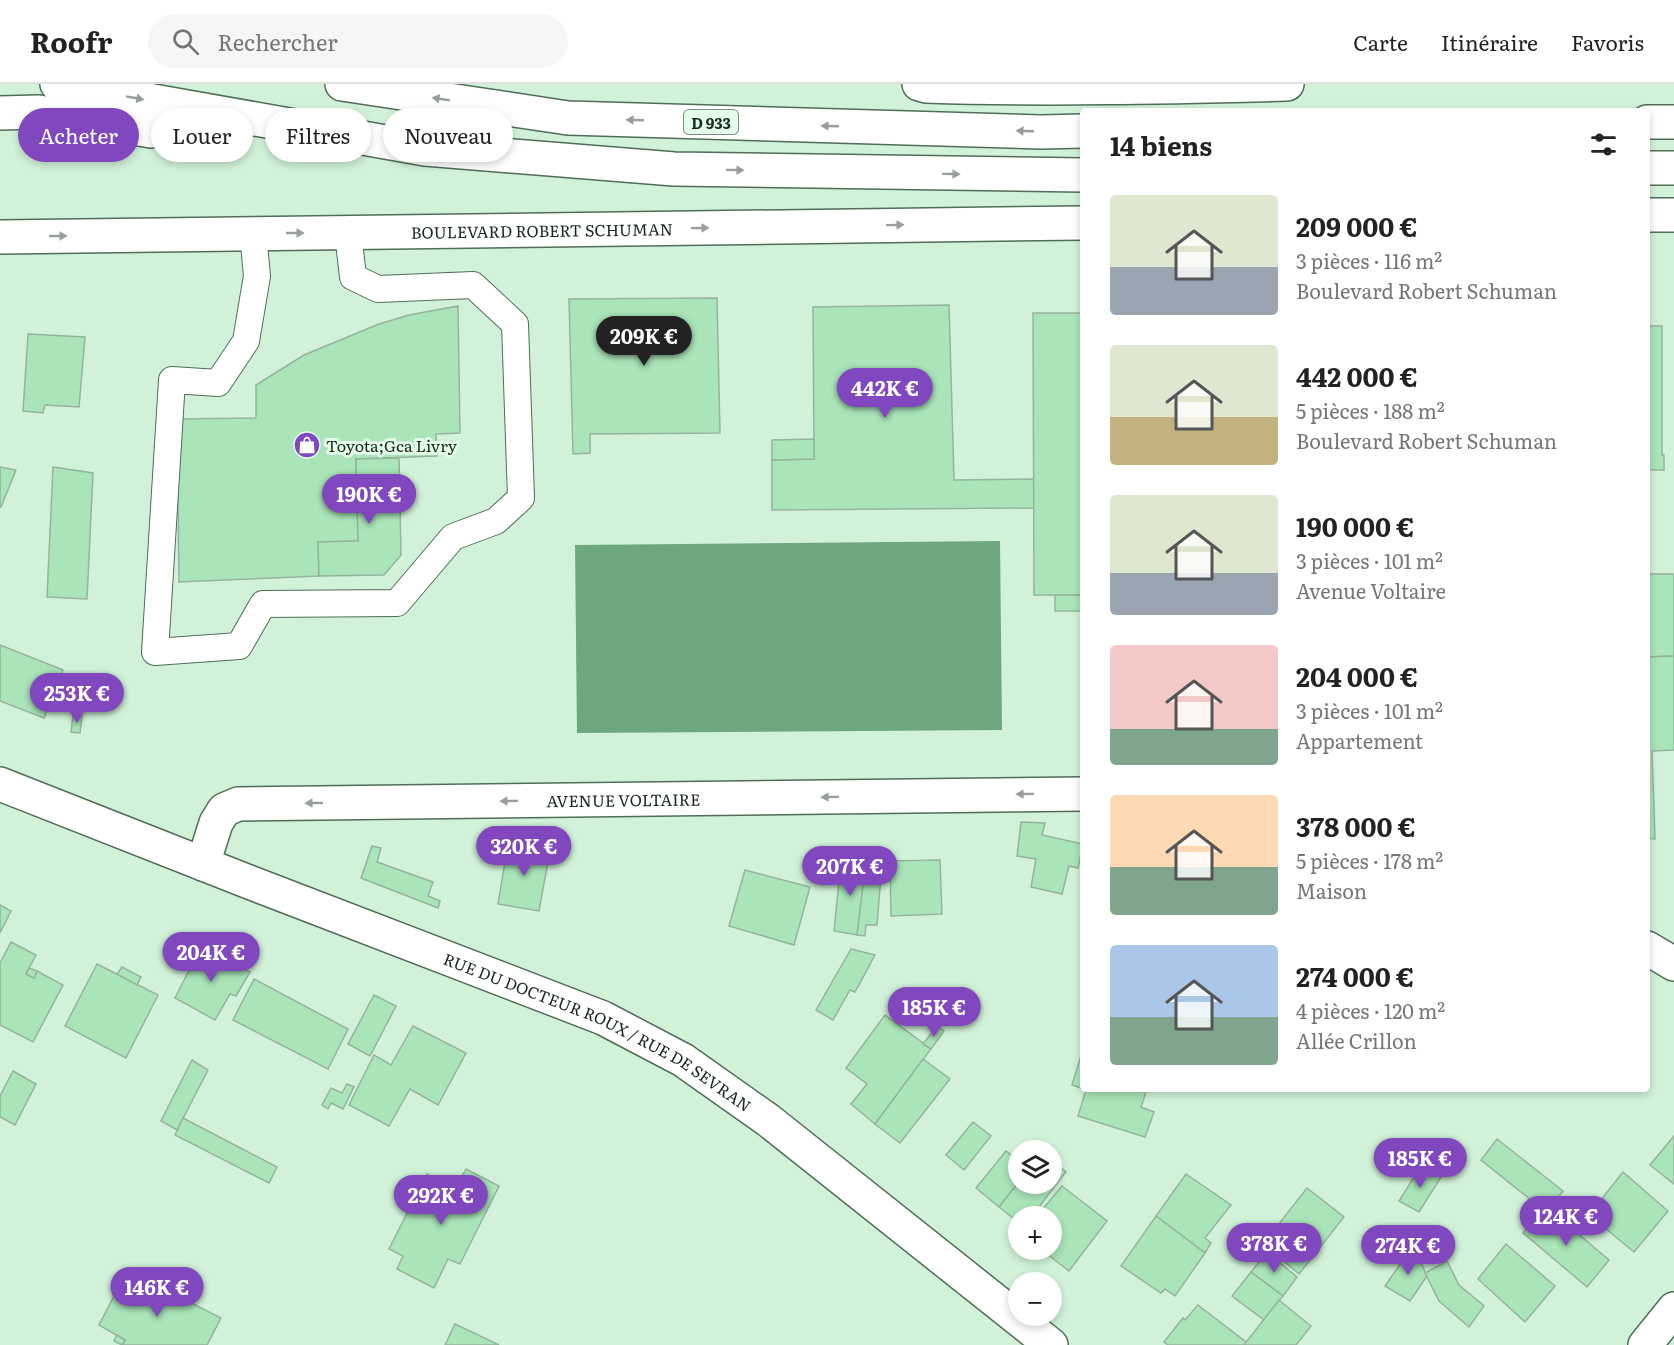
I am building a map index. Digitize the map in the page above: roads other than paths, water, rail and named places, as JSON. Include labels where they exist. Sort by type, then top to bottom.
[{"type":"main road","points":[[57,84],[191,108]]},
{"type":"main road","name":"D 933","points":[[342,84],[568,118],[1041,132],[1080,131]]},
{"type":"main road","points":[[919,84],[1020,88],[1287,84]]},
{"type":"main road","points":[[0,113],[39,112],[151,131]]},
{"type":"main road","points":[[253,119],[425,148],[674,169],[1080,175]]},
{"type":"main road","points":[[1650,122],[1674,122]]},
{"type":"main road","points":[[1650,168],[1674,168]]},
{"type":"main road","points":[[1650,215],[1674,215]]},
{"type":"main road","name":"BOULEVARD ROBERT SCHUMAN","points":[[0,237],[1080,223]]},
{"type":"main road","name":"RUE DU DOCTEUR ROUX / RUE DE SEVRAN","points":[[0,784],[603,1018],[683,1060],[768,1120],[1051,1345]]},
{"type":"main road","name":"AVENUE VOLTAIRE","points":[[203,864],[216,823],[224,810],[238,804],[1080,794]]},
{"type":"main road","points":[[1650,950],[1674,964]]},
{"type":"main road","points":[[1645,1345],[1674,1309]]},
{"type":"lane","points":[[253,233],[257,276],[246,341],[218,383],[172,380],[155,652],[239,646],[263,604],[397,603],[453,537],[496,521],[521,498],[514,324],[473,285],[378,289],[353,277],[348,232]]},
{"type":"place","name":"Toyota;Gca Livry","points":[[307,445]]}]
